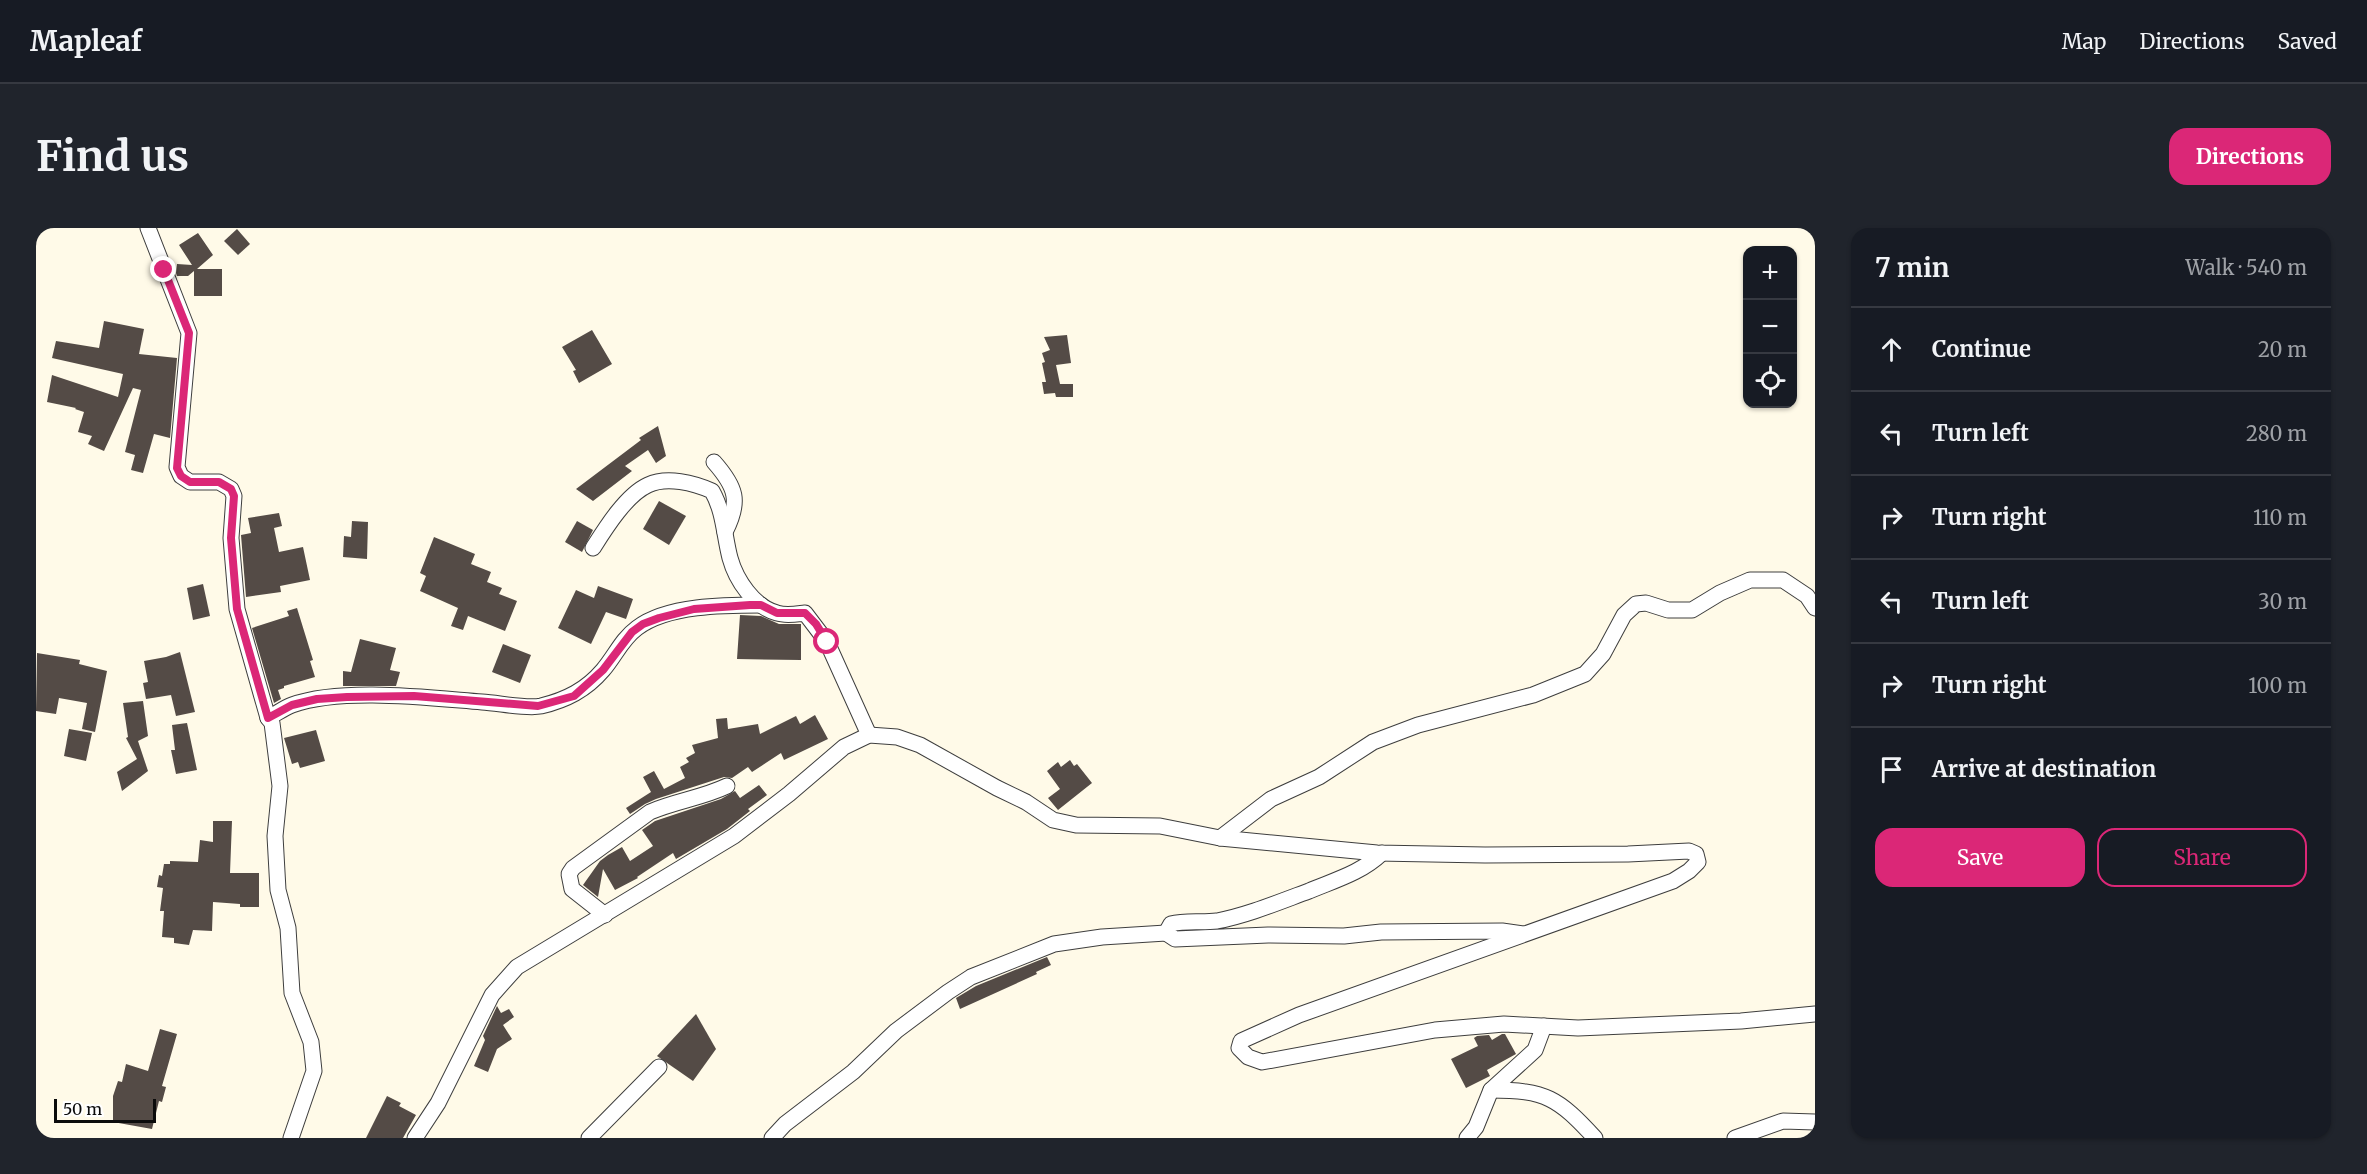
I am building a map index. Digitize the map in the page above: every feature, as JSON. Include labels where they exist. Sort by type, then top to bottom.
[{"type":"street","points":[[148,228],[189,333],[177,468],[181,476],[190,482],[219,482],[231,489],[234,496],[231,538],[237,609],[268,718],[272,723],[280,786],[275,836],[278,890],[288,928],[292,993],[311,1042],[314,1071],[291,1138]]},
{"type":"street","points":[[714,462],[728,477],[733,487],[736,504],[726,532]]},
{"type":"street","points":[[593,548],[613,519],[633,496],[649,484],[684,482],[712,491],[719,502],[734,570],[752,597],[761,605],[777,613],[805,613],[816,624],[827,642],[869,735]]},
{"type":"street","points":[[1220,838],[1271,799],[1319,777],[1373,742],[1418,725],[1533,695],[1586,674],[1603,654],[1624,615],[1636,604],[1646,603],[1668,610],[1692,610],[1720,593],[1750,580],[1783,580],[1807,596],[1815,608]]},
{"type":"street","points":[[268,718],[292,705],[317,699],[347,697],[414,696],[538,706],[574,696],[603,670],[632,632],[643,624],[679,611],[761,605]]},
{"type":"street","points":[[415,1138],[438,1102],[492,995],[517,967],[734,836],[789,794],[844,747],[869,735],[897,737],[920,745],[1026,802],[1053,820],[1076,825],[1160,826],[1220,838],[1382,853],[1604,855],[1689,851],[1695,854],[1698,862],[1673,881],[1299,1015],[1241,1041],[1239,1048],[1248,1057],[1262,1062],[1435,1030],[1504,1024],[1578,1028],[1741,1021],[1815,1014]]},
{"type":"street","points":[[605,915],[572,889],[569,874],[573,868],[650,812],[727,786]]},
{"type":"street","points":[[1166,933],[1171,924],[1178,922],[1214,921],[1286,900],[1353,874],[1370,865],[1382,853]]},
{"type":"street","points":[[772,1138],[785,1124],[853,1072],[896,1030],[948,992],[971,977],[1054,944],[1102,937],[1166,933],[1175,939],[1268,935],[1344,936],[1382,932],[1502,931],[1525,935]]},
{"type":"street","points":[[1467,1138],[1476,1126],[1491,1089],[1535,1050],[1544,1026]]},
{"type":"street","points":[[589,1138],[659,1067]]},
{"type":"street","points":[[1491,1089],[1540,1093],[1567,1109],[1595,1138]]},
{"type":"street","points":[[1735,1138],[1783,1121],[1815,1122]]},
{"type":"building","points":[[237,229],[250,244],[238,255],[224,241]]},
{"type":"building","points":[[198,233],[213,255],[197,269],[222,269],[222,296],[194,296],[194,271],[188,276],[177,276],[177,264],[192,265],[179,245]]},
{"type":"building","points":[[104,321],[144,329],[139,354],[177,358],[170,438],[154,434],[143,473],[131,470],[135,455],[125,452],[141,390],[133,388],[104,451],[88,444],[92,436],[78,432],[84,412],[47,402],[52,375],[118,397],[123,374],[52,358],[56,341],[99,348]]},
{"type":"building","points":[[592,330],[612,364],[579,383],[573,371],[576,370],[562,347]]},
{"type":"building","points":[[1067,335],[1071,363],[1056,365],[1060,384],[1073,384],[1073,397],[1056,397],[1055,393],[1044,394],[1042,382],[1046,382],[1042,353],[1050,350],[1044,337]]},
{"type":"building","points":[[658,426],[666,456],[656,463],[648,450],[625,466],[632,471],[593,501],[576,489],[641,440],[639,438]]},
{"type":"building","points":[[659,501],[686,516],[669,545],[643,529]]},
{"type":"building","points":[[279,513],[282,526],[274,528],[279,552],[303,547],[310,580],[280,586],[281,592],[246,597],[241,535],[251,533],[248,518]]},
{"type":"building","points":[[352,521],[368,522],[367,559],[343,557],[344,536],[351,537]]},
{"type":"building","points":[[577,521],[593,530],[582,552],[565,542]]},
{"type":"building","points":[[434,537],[475,554],[471,564],[491,572],[487,582],[502,588],[499,594],[517,601],[505,631],[468,616],[463,630],[451,626],[458,608],[420,591],[426,576],[420,573]]},
{"type":"building","points":[[203,584],[210,616],[193,620],[187,588]]},
{"type":"building","points":[[598,586],[633,599],[626,619],[606,612],[591,644],[558,628],[576,590],[594,598]]},
{"type":"building","points":[[297,608],[313,660],[310,661],[315,677],[284,686],[278,690],[281,699],[274,703],[252,628],[289,616],[287,611]]},
{"type":"building","points":[[740,615],[761,616],[779,624],[801,624],[801,660],[737,659]]},
{"type":"building","points":[[360,639],[396,648],[390,670],[400,672],[396,686],[343,686],[343,671],[351,672]]},
{"type":"building","points":[[503,644],[531,655],[520,683],[492,672]]},
{"type":"building","points":[[180,652],[195,712],[176,716],[171,695],[146,699],[143,683],[148,682],[144,661]]},
{"type":"building","points":[[37,653],[80,660],[79,664],[107,671],[95,732],[82,729],[87,703],[59,698],[56,714],[36,711]]},
{"type":"building","points":[[143,701],[148,736],[138,741],[148,771],[122,791],[117,772],[137,759],[126,738],[128,737],[123,703]]},
{"type":"building","points":[[815,715],[828,739],[784,760],[781,753],[752,772],[748,767],[732,778],[724,777],[656,799],[630,814],[626,808],[651,792],[643,777],[654,771],[664,789],[685,778],[680,767],[689,762],[686,758],[695,753],[692,745],[718,738],[716,719],[727,718],[728,729],[758,724],[760,734],[796,716],[800,724]]},
{"type":"building","points":[[187,723],[197,770],[176,774],[171,750],[175,750],[172,725]]},
{"type":"building","points":[[69,729],[92,733],[86,761],[64,756]]},
{"type":"building","points":[[316,730],[325,761],[300,768],[298,762],[292,764],[284,738]]},
{"type":"building","points":[[1070,760],[1074,766],[1077,764],[1092,783],[1058,810],[1048,798],[1060,789],[1047,771],[1058,762],[1061,767]]},
{"type":"building","points":[[759,785],[767,795],[748,809],[750,811],[727,829],[676,859],[673,853],[638,878],[615,890],[603,869],[598,897],[583,885],[600,861],[622,847],[630,861],[653,846],[642,830],[655,821],[721,799],[735,791],[740,798]]},
{"type":"building","points":[[213,821],[232,821],[230,873],[259,873],[259,907],[240,907],[240,904],[213,902],[212,931],[193,930],[189,945],[174,943],[174,938],[162,937],[164,911],[160,911],[163,888],[157,887],[159,875],[162,876],[164,864],[170,864],[170,861],[198,862],[200,840],[213,842]]},
{"type":"building","points":[[1047,957],[1051,965],[1036,972],[1037,974],[960,1009],[956,998],[976,986]]},
{"type":"building","points":[[497,1006],[501,1013],[509,1009],[514,1017],[503,1025],[512,1039],[497,1049],[488,1072],[474,1066],[485,1040],[483,1036]]},
{"type":"building","points":[[696,1014],[716,1049],[693,1081],[657,1056]]},
{"type":"building","points":[[160,1029],[177,1034],[162,1086],[166,1087],[162,1102],[159,1101],[152,1129],[113,1122],[113,1096],[118,1081],[122,1082],[126,1064],[148,1071]]},
{"type":"building","points":[[1505,1034],[1516,1054],[1487,1070],[1490,1076],[1466,1088],[1451,1059],[1478,1046],[1474,1038],[1477,1036],[1489,1035],[1492,1040]]},
{"type":"building","points":[[387,1096],[401,1103],[399,1106],[416,1115],[403,1138],[366,1138]]},
{"type":"route","points":[[164,270],[189,333],[190,349],[177,468],[181,476],[190,482],[226,484],[234,496],[231,538],[237,609],[268,718],[292,705],[317,699],[347,697],[414,696],[538,706],[574,696],[603,670],[632,632],[643,624],[679,611],[761,605],[777,613],[805,613],[816,624],[827,642]]}]
